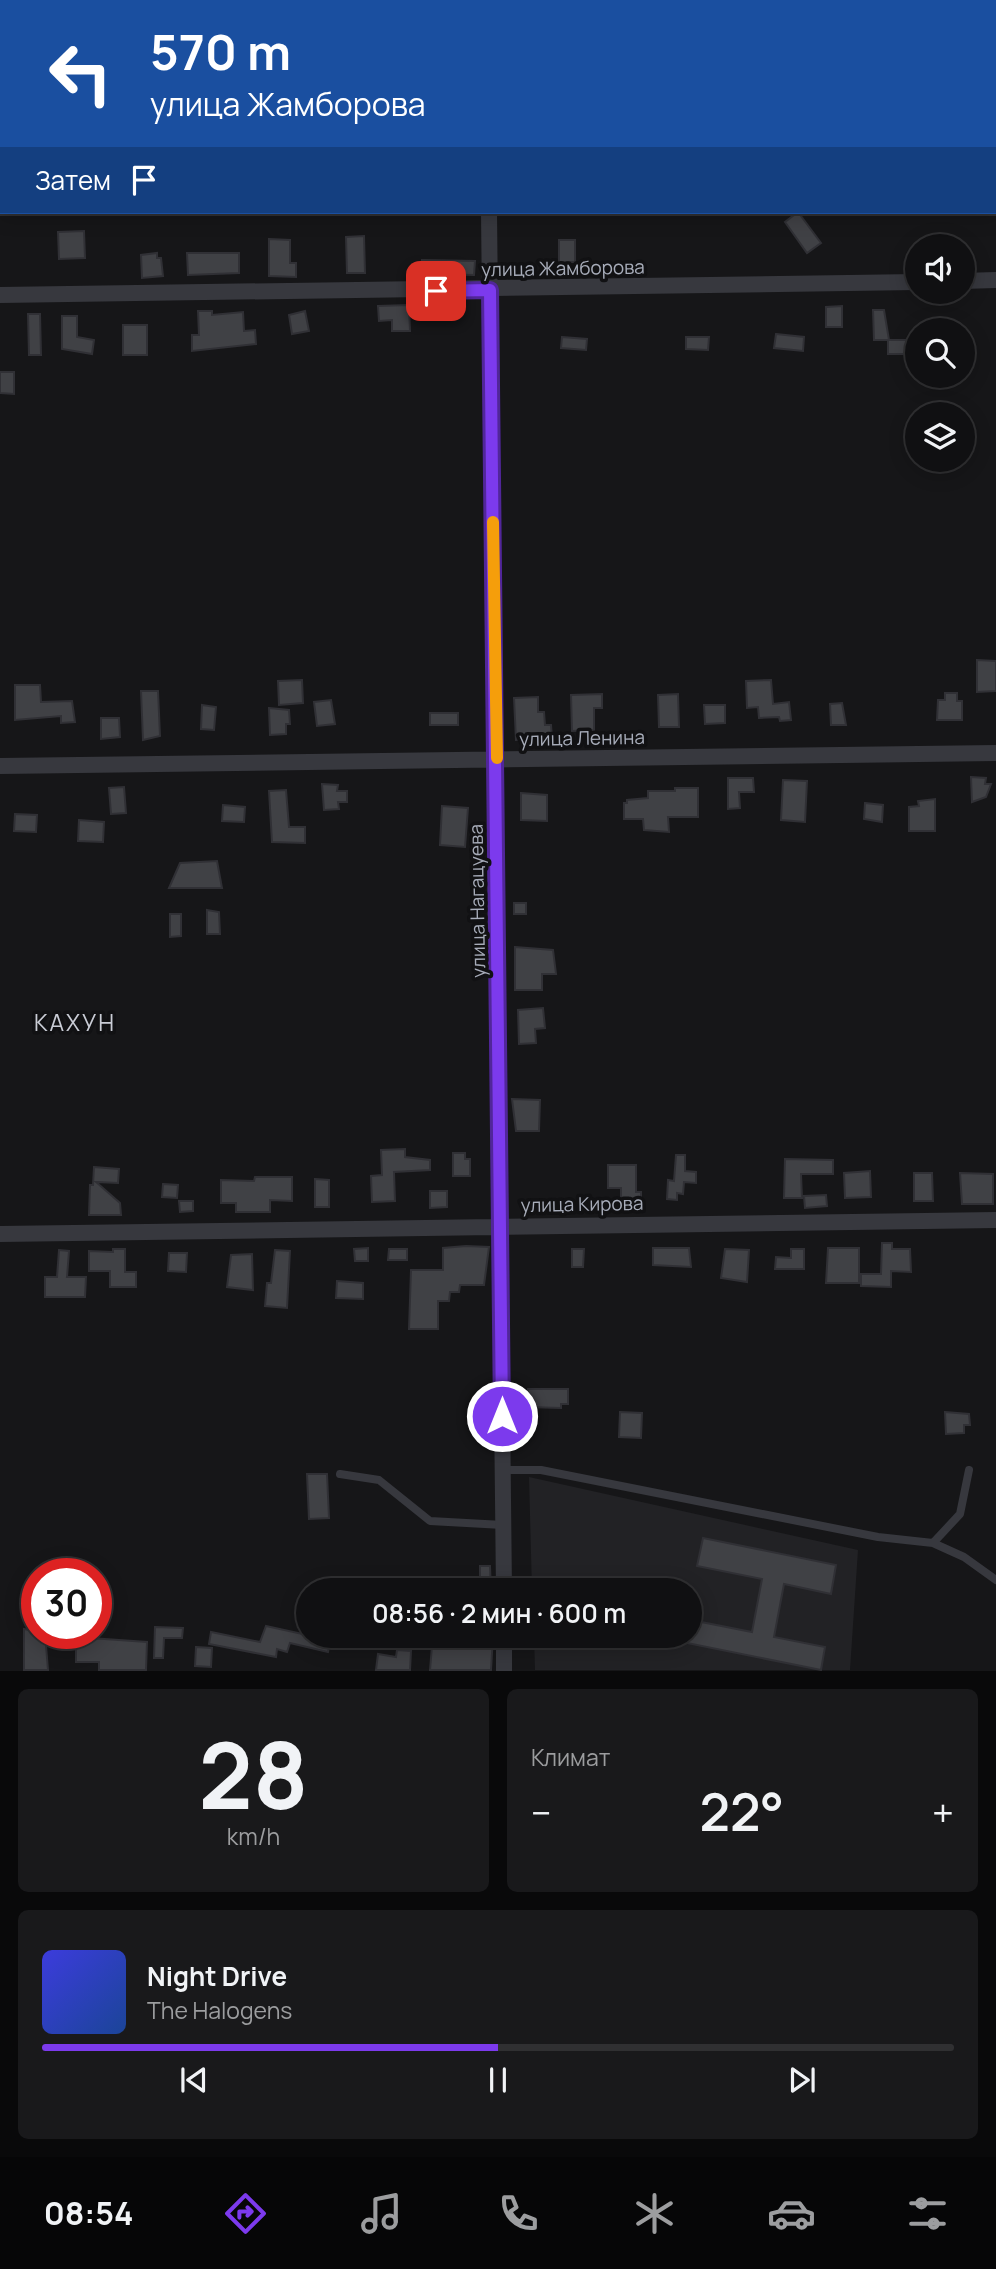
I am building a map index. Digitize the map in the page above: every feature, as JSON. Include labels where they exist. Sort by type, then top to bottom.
[{"type":"street","name":"улица Нагацуева","points":[[489,214],[504,1578]]},
{"type":"street","points":[[975,281],[996,280]]},
{"type":"street","name":"улица Жамборова","points":[[0,295],[905,282]]},
{"type":"street","name":"улица Ленина","points":[[0,766],[996,753]]},
{"type":"street","name":"улица Кирова","points":[[0,1234],[996,1220]]},
{"type":"street","points":[[504,1648],[504,1671]]},
{"type":"lane","points":[[503,1470],[541,1471],[878,1537],[933,1543],[964,1557],[996,1580]]},
{"type":"lane","points":[[933,1543],[960,1514],[969,1470]]},
{"type":"lane","points":[[340,1474],[379,1480],[430,1521],[503,1525]]},
{"type":"shaded area","points":[[529,1477],[858,1550],[850,1670],[535,1670],[534,1648],[702,1648],[702,1578],[532,1578]]},
{"type":"building","points":[[799,214],[821,243],[807,253],[785,222]]},
{"type":"building","points":[[84,231],[85,258],[59,259],[58,232]]},
{"type":"building","points":[[364,236],[365,273],[347,273],[346,237]]},
{"type":"building","points":[[269,239],[290,240],[290,263],[296,263],[296,277],[269,276]]},
{"type":"building","points":[[559,240],[575,240],[575,262],[559,262]]},
{"type":"building","points":[[157,253],[157,258],[161,258],[163,276],[142,278],[141,255]]},
{"type":"building","points":[[187,253],[239,253],[239,273],[188,275]]},
{"type":"building","points":[[422,260],[475,261],[474,275],[422,274]]},
{"type":"building","points":[[409,305],[410,331],[392,331],[392,320],[379,321],[378,306]]},
{"type":"building","points":[[842,306],[842,327],[826,327],[826,307]]},
{"type":"building","points":[[873,310],[884,310],[889,340],[874,340]]},
{"type":"building","points":[[198,311],[212,311],[212,315],[243,312],[244,331],[255,330],[256,344],[192,351],[192,335],[199,335]]},
{"type":"building","points":[[305,311],[309,331],[292,334],[289,315]]},
{"type":"building","points":[[28,314],[40,314],[41,355],[29,355]]},
{"type":"building","points":[[62,316],[77,316],[77,337],[94,340],[92,354],[62,349]]},
{"type":"building","points":[[123,325],[147,325],[147,355],[123,355]]},
{"type":"building","points":[[776,334],[804,337],[803,351],[774,348]]},
{"type":"building","points":[[562,337],[587,339],[586,350],[561,348]]},
{"type":"building","points":[[686,337],[709,337],[708,350],[686,349]]},
{"type":"building","points":[[888,340],[905,340],[905,354],[888,354]]},
{"type":"building","points":[[0,372],[14,372],[14,394],[0,393]]},
{"type":"building","points":[[977,660],[996,661],[996,691],[977,692]]},
{"type":"building","points":[[302,680],[303,703],[279,705],[278,681]]},
{"type":"building","points":[[771,680],[773,704],[789,702],[791,720],[780,721],[779,717],[759,718],[758,707],[747,708],[746,681]]},
{"type":"building","points":[[15,685],[40,685],[41,702],[72,701],[75,722],[61,723],[61,716],[15,720]]},
{"type":"building","points":[[141,691],[158,691],[160,736],[143,740]]},
{"type":"building","points":[[945,693],[957,693],[957,701],[962,701],[962,720],[937,720],[938,700],[945,700]]},
{"type":"building","points":[[602,694],[602,708],[594,708],[594,730],[572,731],[571,695]]},
{"type":"building","points":[[678,694],[679,727],[659,727],[658,695]]},
{"type":"building","points":[[538,697],[538,712],[544,712],[545,725],[551,725],[552,738],[516,740],[514,698]]},
{"type":"building","points":[[331,700],[335,724],[317,726],[314,702]]},
{"type":"building","points":[[842,703],[846,725],[831,725],[830,704]]},
{"type":"building","points":[[202,705],[216,707],[214,730],[201,729]]},
{"type":"building","points":[[704,705],[725,705],[725,723],[705,724]]},
{"type":"building","points":[[269,708],[289,710],[290,724],[286,724],[286,734],[270,735]]},
{"type":"building","points":[[430,713],[458,713],[458,725],[430,725]]},
{"type":"building","points":[[101,718],[119,718],[120,737],[101,739]]},
{"type":"building","points":[[971,777],[986,778],[985,784],[991,784],[986,797],[972,802]]},
{"type":"building","points":[[728,778],[753,778],[754,792],[739,792],[740,808],[728,809]]},
{"type":"building","points":[[783,780],[807,781],[805,822],[781,820]]},
{"type":"building","points":[[322,784],[338,785],[337,791],[347,791],[347,802],[338,802],[339,809],[324,810]]},
{"type":"building","points":[[124,787],[126,813],[111,814],[109,788]]},
{"type":"building","points":[[675,788],[698,788],[698,817],[668,817],[669,832],[644,830],[643,819],[624,819],[624,803],[627,803],[627,800],[648,798],[648,791],[675,791]]},
{"type":"building","points":[[286,790],[289,827],[305,827],[305,843],[272,842],[269,791]]},
{"type":"building","points":[[521,793],[547,795],[547,821],[521,820]]},
{"type":"building","points":[[935,799],[935,831],[909,831],[909,807],[919,806],[918,801]]},
{"type":"building","points":[[865,803],[883,805],[882,822],[864,819]]},
{"type":"building","points":[[223,805],[245,807],[244,822],[222,821]]},
{"type":"building","points":[[442,806],[468,808],[465,847],[440,845]]},
{"type":"building","points":[[15,814],[37,815],[36,832],[14,831]]},
{"type":"building","points":[[79,820],[104,822],[103,842],[78,841]]},
{"type":"building","points":[[217,861],[222,888],[169,888],[180,863]]},
{"type":"building","points":[[514,903],[526,903],[526,914],[514,914]]},
{"type":"building","points":[[207,910],[219,912],[220,934],[207,934]]},
{"type":"building","points":[[170,914],[181,914],[181,936],[170,937]]},
{"type":"building","points":[[515,947],[553,950],[556,974],[542,974],[542,990],[515,990]]},
{"type":"building","points":[[543,1008],[545,1028],[535,1029],[536,1043],[519,1044],[518,1010]]},
{"type":"building","points":[[512,1099],[540,1100],[539,1131],[516,1131]]},
{"type":"building","points":[[405,1149],[405,1157],[430,1160],[430,1170],[394,1172],[395,1201],[372,1202],[371,1176],[382,1175],[381,1150]]},
{"type":"building","points":[[453,1153],[465,1153],[465,1159],[470,1159],[470,1176],[453,1176]]},
{"type":"building","points":[[676,1155],[685,1155],[685,1171],[696,1172],[696,1183],[684,1182],[683,1194],[677,1193],[677,1200],[667,1199],[668,1180],[674,1181]]},
{"type":"building","points":[[785,1159],[833,1160],[833,1174],[801,1174],[802,1198],[784,1198]]},
{"type":"building","points":[[608,1165],[636,1165],[636,1192],[641,1192],[641,1206],[621,1207],[621,1188],[608,1188]]},
{"type":"building","points":[[94,1167],[119,1169],[118,1183],[96,1182],[120,1203],[121,1215],[89,1215],[90,1185],[93,1185]]},
{"type":"building","points":[[870,1171],[871,1197],[845,1198],[844,1173]]},
{"type":"building","points":[[914,1173],[932,1173],[933,1201],[914,1201]]},
{"type":"building","points":[[960,1173],[993,1174],[993,1204],[962,1204]]},
{"type":"building","points":[[255,1177],[292,1177],[292,1201],[270,1200],[270,1212],[236,1212],[236,1203],[221,1203],[221,1180],[254,1181]]},
{"type":"building","points":[[315,1179],[329,1180],[329,1207],[315,1207]]},
{"type":"building","points":[[163,1184],[178,1185],[177,1198],[162,1197]]},
{"type":"building","points":[[430,1191],[447,1191],[447,1207],[430,1208]]},
{"type":"building","points":[[826,1195],[827,1206],[805,1208],[804,1196]]},
{"type":"building","points":[[179,1201],[193,1201],[193,1211],[180,1212]]},
{"type":"building","points":[[882,1243],[892,1243],[892,1249],[910,1249],[911,1272],[891,1271],[891,1287],[861,1286],[861,1274],[881,1274]]},
{"type":"building","points":[[489,1247],[484,1285],[460,1285],[459,1292],[450,1292],[449,1301],[438,1301],[438,1329],[409,1329],[411,1270],[443,1270],[443,1248]]},
{"type":"building","points":[[368,1248],[368,1261],[355,1261],[354,1249]]},
{"type":"building","points":[[653,1248],[689,1248],[691,1267],[653,1265]]},
{"type":"building","points":[[828,1248],[859,1248],[859,1283],[826,1283]]},
{"type":"building","points":[[113,1249],[125,1249],[125,1272],[136,1272],[136,1287],[110,1287],[110,1271],[89,1271],[89,1251],[113,1252]]},
{"type":"building","points":[[389,1249],[407,1249],[407,1260],[388,1260]]},
{"type":"building","points":[[572,1249],[584,1249],[583,1267],[572,1267]]},
{"type":"building","points":[[725,1249],[749,1250],[747,1282],[721,1278]]},
{"type":"building","points":[[791,1249],[804,1249],[804,1269],[775,1269],[776,1257],[791,1258]]},
{"type":"building","points":[[59,1250],[69,1251],[67,1277],[86,1277],[85,1297],[45,1297],[45,1277],[57,1277]]},
{"type":"building","points":[[275,1250],[290,1251],[287,1308],[265,1306]]},
{"type":"building","points":[[169,1253],[187,1253],[186,1272],[168,1271]]},
{"type":"building","points":[[252,1254],[253,1290],[227,1287],[231,1255]]},
{"type":"building","points":[[337,1281],[363,1283],[363,1299],[336,1298]]},
{"type":"building","points":[[528,1389],[568,1389],[568,1404],[561,1404],[561,1408],[527,1407]]},
{"type":"building","points":[[620,1412],[642,1413],[641,1438],[619,1437]]},
{"type":"building","points":[[945,1412],[969,1414],[970,1425],[964,1425],[964,1433],[946,1434]]},
{"type":"building","points":[[307,1474],[327,1474],[329,1518],[309,1519]]},
{"type":"building","points":[[703,1538],[836,1565],[831,1594],[784,1584],[774,1637],[825,1647],[821,1670],[702,1646],[702,1622],[752,1632],[762,1579],[697,1566]]},
{"type":"building","points":[[480,1566],[490,1566],[490,1578],[480,1578]]},
{"type":"building","points":[[266,1626],[296,1633],[296,1644],[290,1643],[287,1652],[277,1649],[276,1657],[209,1644],[211,1632],[260,1642]]},
{"type":"building","points":[[155,1627],[183,1628],[182,1638],[164,1638],[163,1658],[154,1658]]},
{"type":"building","points":[[112,1640],[147,1642],[146,1670],[99,1670],[99,1662],[76,1662],[76,1649],[112,1649]]},
{"type":"building","points":[[196,1647],[212,1648],[211,1667],[195,1666]]},
{"type":"building","points":[[311,1648],[329,1648],[328,1652]]},
{"type":"building","points":[[432,1648],[492,1648],[491,1670],[430,1670]]},
{"type":"building","points":[[24,1649],[46,1649],[48,1670],[24,1670]]},
{"type":"building","points":[[397,1650],[411,1651],[410,1670],[376,1670],[378,1654],[396,1657]]},
{"type":"slow traffic","points":[[493,522],[497,758]]},
{"type":"district","name":"КАХУН","points":[[75,1022]]},
{"type":"route","points":[[436,291],[490,290],[502,1416]]}]
